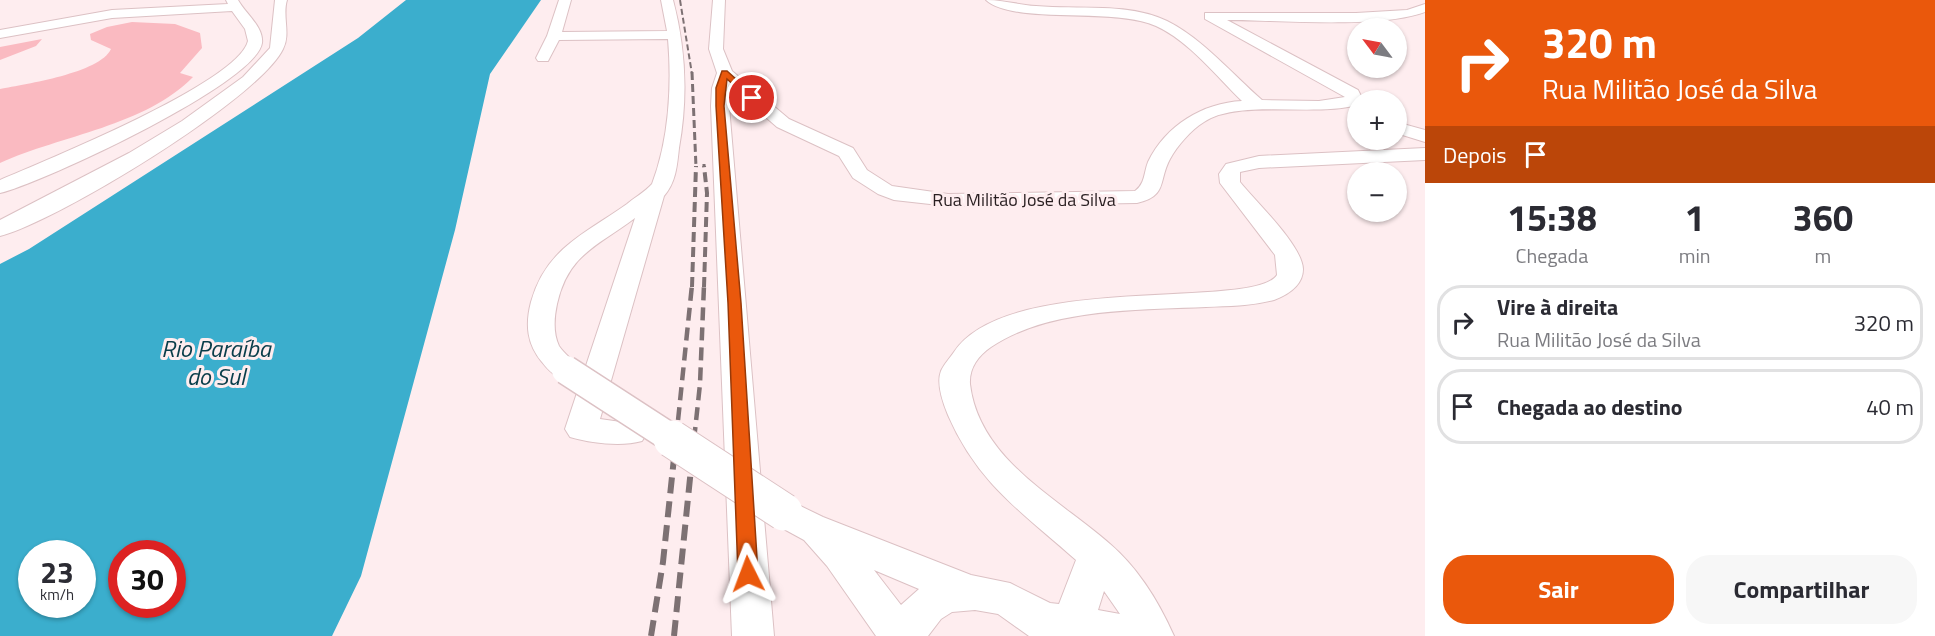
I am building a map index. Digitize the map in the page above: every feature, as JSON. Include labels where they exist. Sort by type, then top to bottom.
[{"type":"street","points":[[0,229],[113,173],[240,88],[276,50],[281,36],[276,11],[281,0]]},
{"type":"street","points":[[543,58],[554,36],[566,0]]},
{"type":"street","points":[[631,433],[580,429],[658,189],[676,117],[679,63],[667,0]]},
{"type":"street","points":[[719,0],[716,49],[725,73],[720,88],[720,106],[753,636]]},
{"type":"street","points":[[992,0],[1048,10],[1133,16],[1160,24],[1187,43],[1258,106]]},
{"type":"street","points":[[0,34],[76,14],[112,14],[233,3],[255,34],[254,46],[248,57],[183,102],[136,126],[0,187]]},
{"type":"street","points":[[1297,3],[1328,18]]},
{"type":"street","points":[[1320,106],[1346,104],[1355,99],[1284,56],[1209,17],[1394,16],[1409,14],[1425,8]]},
{"type":"street","points":[[554,36],[675,35]]},
{"type":"street","name":"Rua Militão José da Silva","points":[[725,73],[783,123],[846,152],[860,174],[873,184],[902,195],[926,199],[1143,196],[1151,188],[1159,159],[1200,117],[1226,109],[1258,106],[1320,106]]},
{"type":"street","points":[[1320,106],[1347,113]]},
{"type":"street","points":[[1407,130],[1425,135]]},
{"type":"street","points":[[1152,636],[1137,602],[1097,555],[1009,485],[972,438],[958,401],[956,372],[969,350],[990,334],[1026,320],[1113,304],[1240,297],[1267,293],[1283,286],[1289,278],[1291,266],[1287,254],[1230,183],[1229,174],[1233,168],[1259,162],[1425,154]]},
{"type":"street","points":[[658,189],[577,246],[564,257],[552,274],[544,300],[540,328],[542,341],[550,356],[566,370],[797,520],[840,555],[900,636]]},
{"type":"street","points":[[797,520],[968,592],[1005,598],[1057,627],[1140,636]]},
{"type":"street","points":[[1057,627],[1097,555]]},
{"type":"street","points":[[907,636],[911,622],[925,606],[944,595],[968,592]]},
{"type":"shaded area","points":[[132,22],[175,24],[200,33],[202,48],[180,73],[193,77],[173,94],[127,118],[0,163],[0,89],[61,76],[93,65],[111,49],[91,40],[90,34],[107,27]]},
{"type":"shaded area","points":[[42,39],[36,46],[0,60],[0,47]]},
{"type":"water","name":"Rio Paraíba do Sul","points":[[406,0],[541,0],[490,74],[455,230],[361,576],[332,636],[0,636],[0,264],[29,249],[358,38]]},
{"type":"railway","points":[[680,0],[692,74]]},
{"type":"railway","points":[[692,72],[696,167]]},
{"type":"railway","points":[[704,166],[707,193],[704,287]]},
{"type":"railway","points":[[692,287],[696,167]]},
{"type":"railway","points":[[676,440],[692,285]]},
{"type":"railway","points":[[694,440],[700,384],[704,285]]},
{"type":"railway","points":[[651,636],[663,562],[676,439]]},
{"type":"railway","points":[[674,636],[694,439]]},
{"type":"route","points":[[748,574],[734,303],[720,106],[720,88],[725,73],[752,98]]}]
